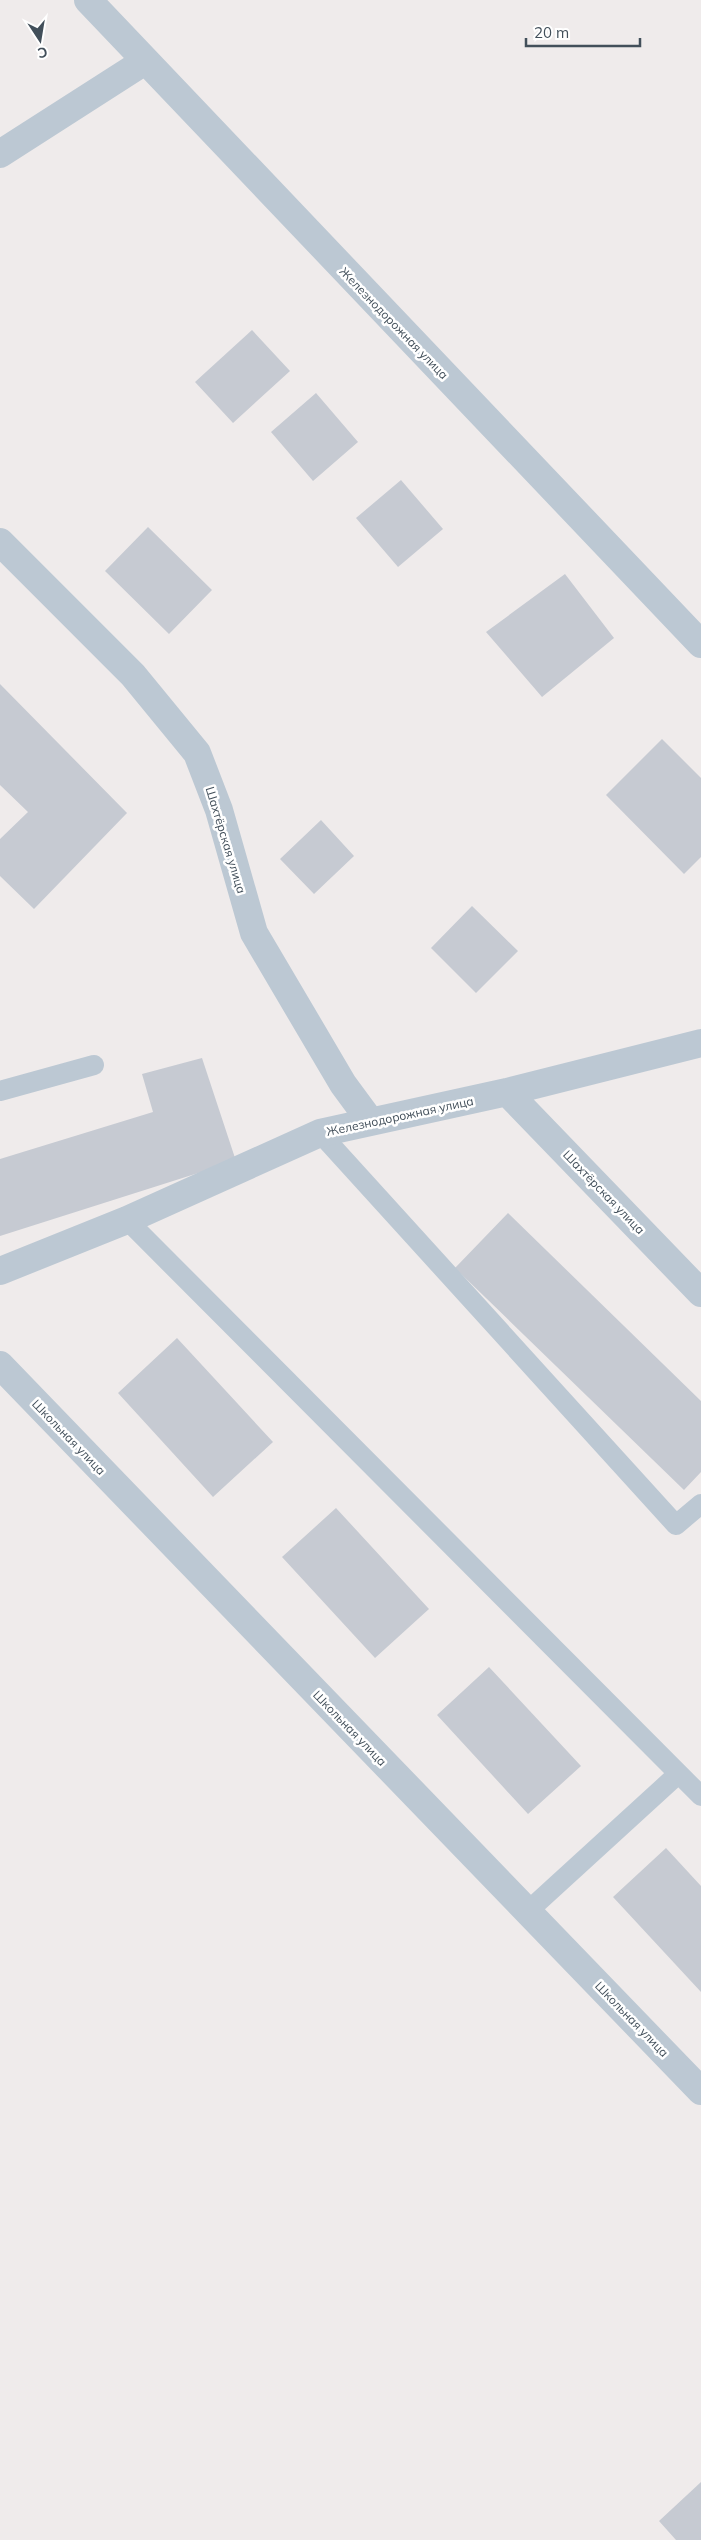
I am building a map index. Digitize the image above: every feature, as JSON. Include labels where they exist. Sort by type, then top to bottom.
[{"type":"street","name":"Железнодорожная улица","points":[[88,0],[701,644]]},
{"type":"street","points":[[0,154],[145,61]]},
{"type":"street","name":"Шахтёрская улица","points":[[0,542],[133,675],[197,753],[219,810],[254,933],[343,1084],[371,1122]]},
{"type":"street","name":"Железнодорожная улица","points":[[0,1272],[127,1220],[320,1133],[507,1092],[701,1043]]},
{"type":"street","name":"Шахтёрская улица","points":[[507,1092],[701,1293]]},
{"type":"street","name":"Школьная улица","points":[[0,1365],[701,2091]]},
{"type":"lane","points":[[0,1091],[94,1065]]},
{"type":"lane","points":[[320,1133],[676,1525],[701,1504]]},
{"type":"lane","points":[[127,1220],[701,1796]]},
{"type":"lane","points":[[527,1912],[678,1774]]},
{"type":"building","points":[[252,330],[290,371],[233,423],[195,382]]},
{"type":"building","points":[[316,393],[358,442],[313,481],[271,432]]},
{"type":"building","points":[[401,480],[443,529],[398,567],[356,518]]},
{"type":"building","points":[[148,527],[212,590],[169,634],[105,571]]},
{"type":"building","points":[[565,574],[614,638],[542,697],[486,632]]},
{"type":"building","points":[[0,684],[127,813],[34,909],[0,876],[0,839],[28,812],[0,785]]},
{"type":"building","points":[[662,739],[701,778],[701,857],[684,874],[606,795]]},
{"type":"building","points":[[321,820],[354,856],[314,894],[280,859]]},
{"type":"building","points":[[472,906],[518,951],[476,993],[431,948]]},
{"type":"building","points":[[202,1058],[236,1161],[0,1236],[0,1159],[153,1112],[142,1074]]},
{"type":"building","points":[[508,1213],[701,1401],[701,1472],[684,1490],[455,1268]]},
{"type":"building","points":[[177,1338],[273,1442],[213,1497],[118,1393]]},
{"type":"building","points":[[336,1508],[429,1609],[375,1658],[282,1557]]},
{"type":"building","points":[[489,1667],[581,1766],[528,1814],[437,1715]]},
{"type":"building","points":[[666,1848],[701,1886],[701,1992],[613,1897]]},
{"type":"building","points":[[701,2482],[701,2540],[676,2540],[659,2521]]}]
